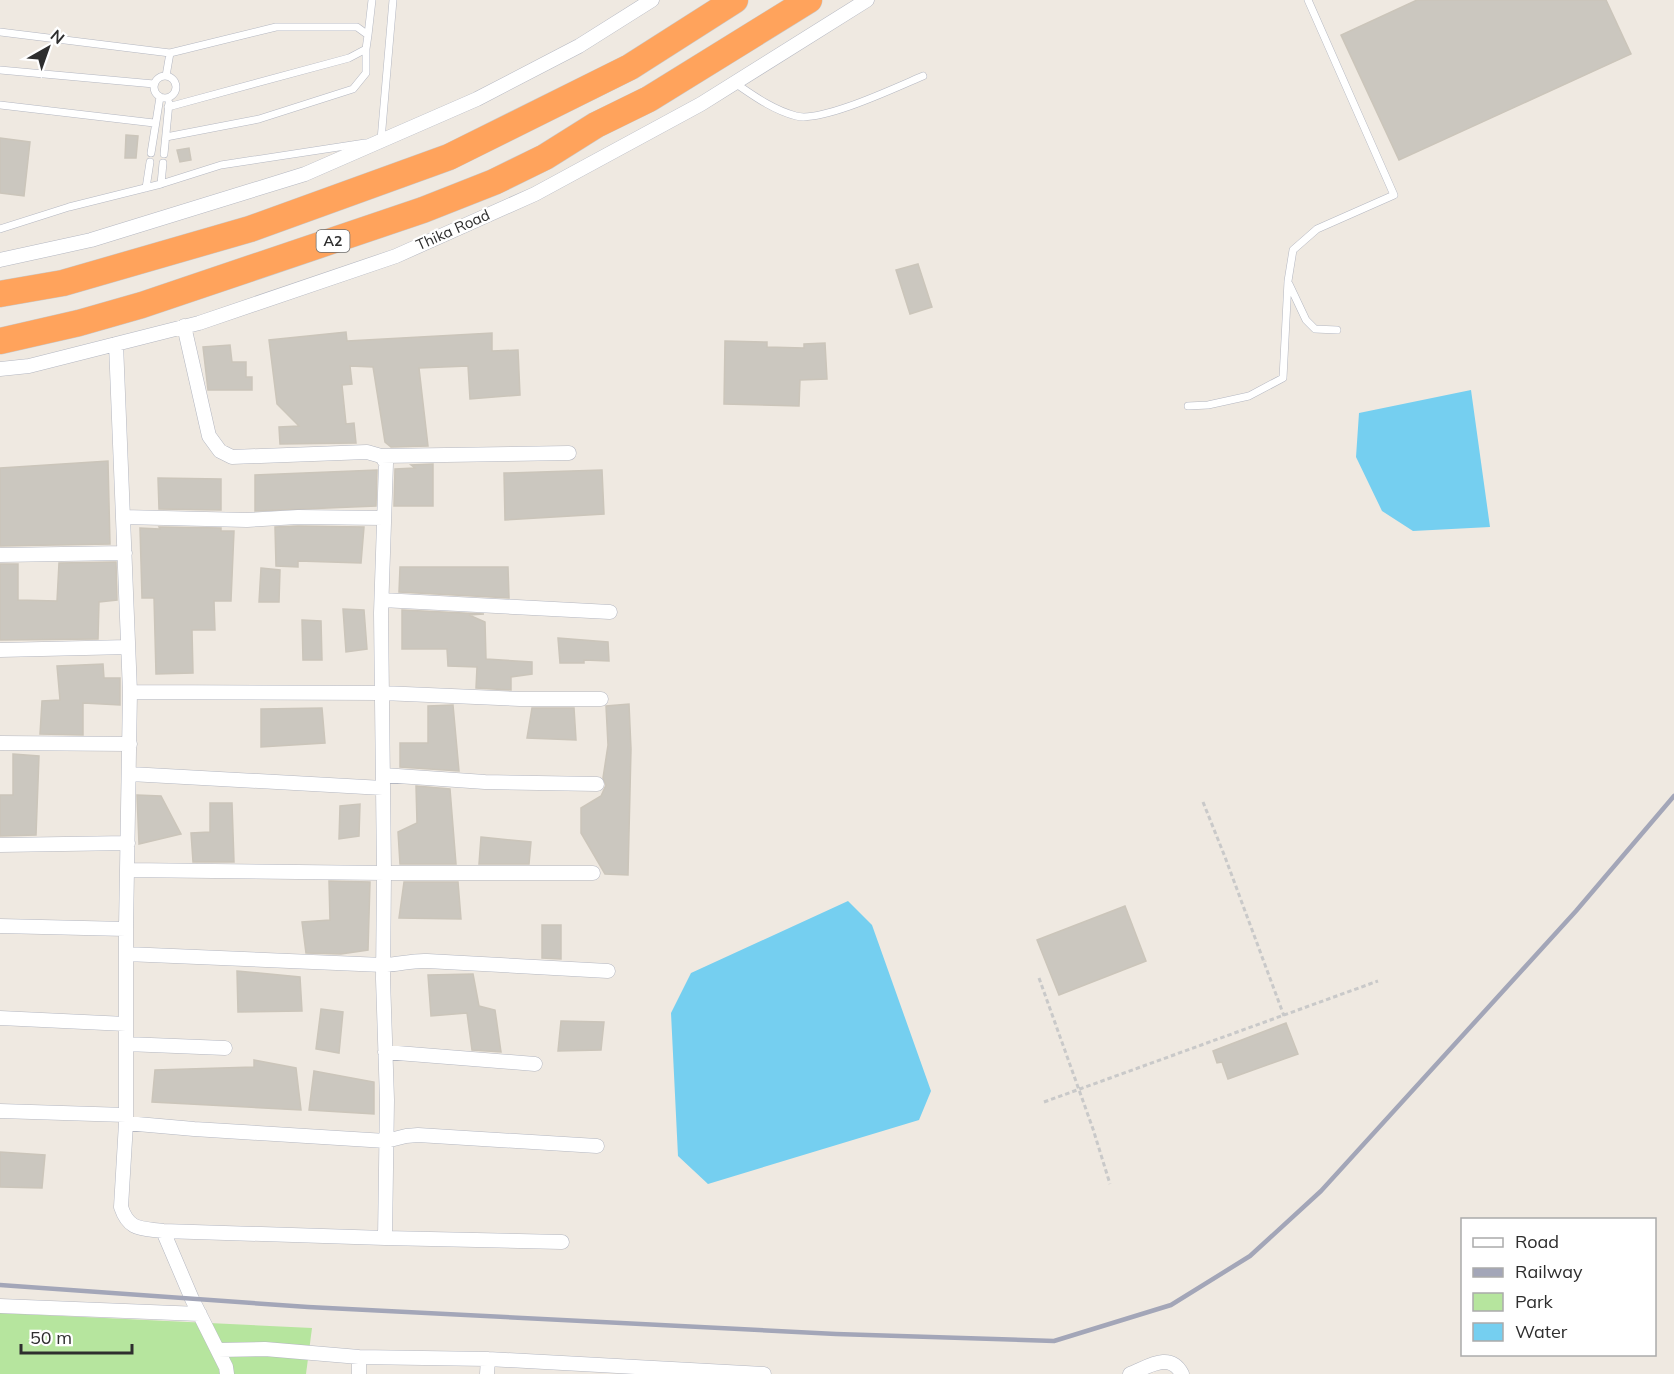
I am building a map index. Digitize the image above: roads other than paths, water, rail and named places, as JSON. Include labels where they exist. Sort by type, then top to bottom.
[{"type":"highway","points":[[0,294],[63,283],[250,230],[449,157],[630,67],[735,0]]},
{"type":"highway","name":"Thika Road","points":[[0,341],[79,323],[142,305],[423,210],[494,182],[545,157],[596,125],[649,99],[809,0]]},
{"type":"street","points":[[0,260],[91,240],[305,174],[477,99],[579,46],[652,0]]},
{"type":"street","name":"Thika Road","points":[[0,369],[29,366],[184,326],[396,256],[535,194],[701,104],[867,0]]},
{"type":"street","points":[[184,326],[206,425],[215,444],[225,455],[232,457],[367,452],[381,456],[569,453]]},
{"type":"street","points":[[116,344],[130,692],[126,1119],[121,1207],[125,1219],[135,1227],[163,1231],[562,1242]]},
{"type":"street","points":[[381,456],[386,463],[382,600],[385,1238]]},
{"type":"street","points":[[123,517],[247,520],[298,517],[384,518]]},
{"type":"street","points":[[0,555],[125,553]]},
{"type":"street","points":[[382,600],[610,612]]},
{"type":"street","points":[[0,650],[128,647]]},
{"type":"street","points":[[130,692],[382,693],[520,699],[600,699]]},
{"type":"street","points":[[0,742],[130,744]]},
{"type":"street","points":[[130,774],[383,782],[597,784]]},
{"type":"street","points":[[0,844],[128,843]]},
{"type":"street","points":[[128,870],[593,873]]},
{"type":"street","points":[[0,926],[126,929]]},
{"type":"street","points":[[126,954],[383,965],[398,965],[421,960],[608,971]]},
{"type":"street","points":[[0,1018],[126,1024]]},
{"type":"street","points":[[126,1044],[225,1048]]},
{"type":"street","points":[[385,1052],[535,1064]]},
{"type":"street","points":[[0,1111],[126,1119],[194,1130],[386,1141],[406,1136],[418,1136],[597,1146]]},
{"type":"street","points":[[163,1231],[227,1374]]},
{"type":"street","points":[[0,1306],[200,1314]]},
{"type":"street","points":[[218,1350],[265,1349],[359,1356],[488,1359],[614,1370],[764,1374]]},
{"type":"street","points":[[359,1356],[359,1374]]},
{"type":"street","points":[[487,1374],[488,1359]]},
{"type":"street","points":[[1130,1374],[1144,1371],[1163,1361],[1171,1362],[1179,1368],[1182,1374]]},
{"type":"lane","points":[[166,137],[259,119],[353,89],[366,73],[366,50],[372,0]]},
{"type":"lane","points":[[0,229],[69,207],[161,184],[221,165],[381,140],[393,0]]},
{"type":"lane","points":[[1188,406],[1208,405],[1249,396],[1283,378],[1288,282],[1293,250],[1317,229],[1394,195],[1308,0]]},
{"type":"lane","points":[[0,32],[170,53],[276,27],[357,27],[368,34]]},
{"type":"lane","points":[[168,107],[350,58],[366,50]]},
{"type":"lane","points":[[166,76],[170,53]]},
{"type":"lane","points":[[0,69],[154,84]]},
{"type":"lane","points":[[154,84],[161,77],[166,76],[176,85],[168,107],[164,154]]},
{"type":"lane","points":[[735,82],[765,103],[798,117],[831,113],[923,76]]},
{"type":"lane","points":[[154,84],[154,89],[160,97],[170,98]]},
{"type":"lane","points":[[151,153],[160,97]]},
{"type":"lane","points":[[0,105],[154,123]]},
{"type":"lane","points":[[146,188],[150,162]]},
{"type":"lane","points":[[161,184],[163,163]]},
{"type":"lane","points":[[1288,282],[1305,320],[1315,329],[1337,330]]},
{"type":"water","points":[[1471,390],[1490,527],[1413,531],[1382,511],[1356,457],[1359,413]]},
{"type":"water","points":[[848,901],[872,925],[931,1091],[919,1120],[708,1184],[678,1156],[671,1013],[691,973]]},
{"type":"railway","points":[[0,1285],[308,1307],[836,1334],[1054,1341],[1171,1305],[1250,1256],[1321,1191],[1576,911],[1674,796]]}]
